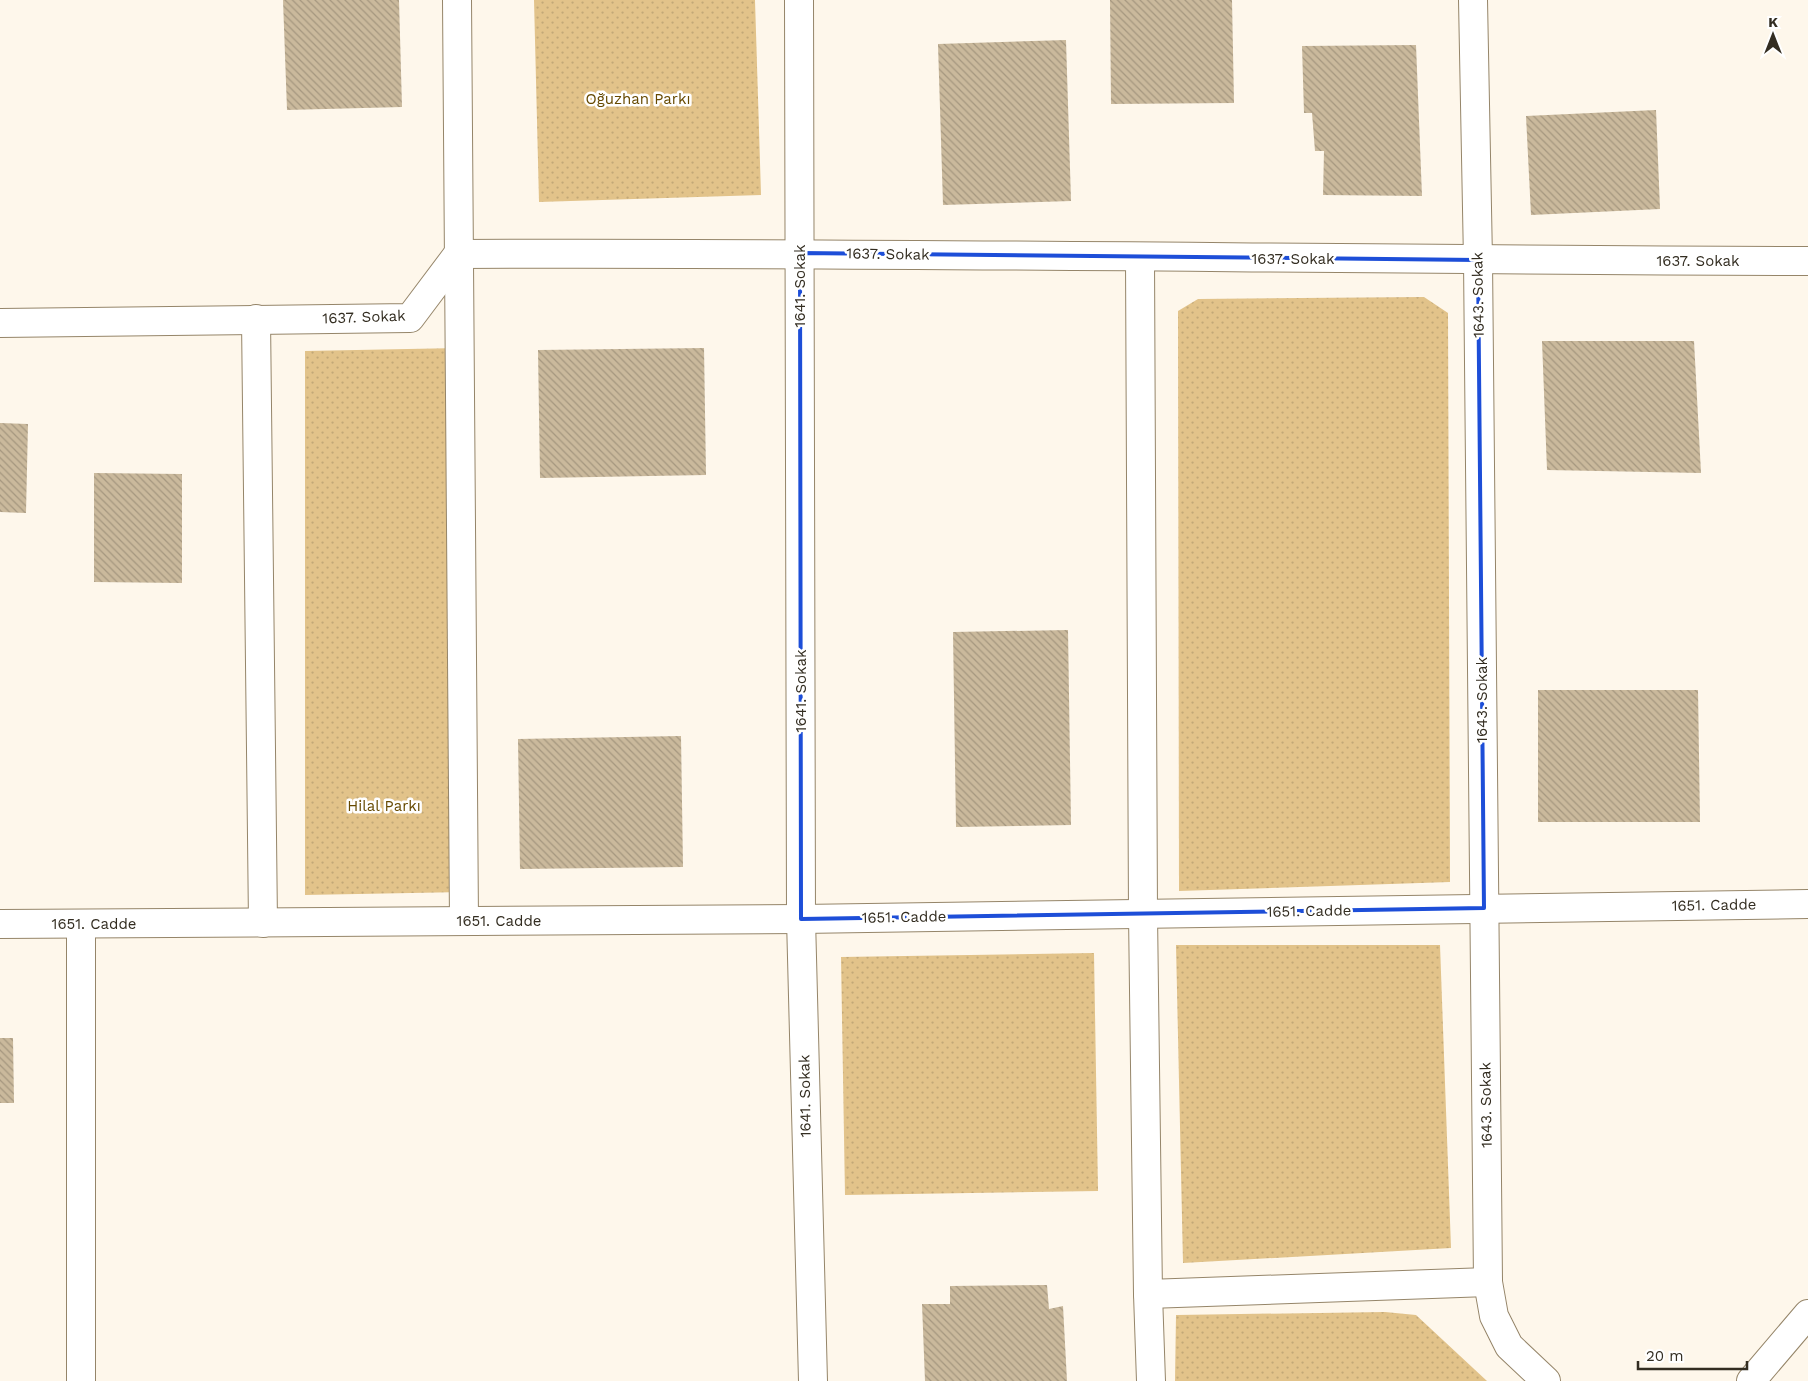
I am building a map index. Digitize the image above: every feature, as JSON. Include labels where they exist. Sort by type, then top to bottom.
[{"type":"street","points":[[457,0],[464,921]]},
{"type":"street","name":"1641. Sokak","points":[[799,0],[801,919],[812,1381]]},
{"type":"street","name":"1643. Sokak","points":[[1473,0],[1478,260],[1488,1282],[1494,1316],[1509,1346],[1546,1381]]},
{"type":"street","name":"1637. Sokak","points":[[0,323],[410,318],[458,254],[800,253],[1140,258],[1808,261]]},
{"type":"street","points":[[1140,258],[1143,914],[1148,1294],[1152,1381]]},
{"type":"street","points":[[256,319],[263,922]]},
{"type":"street","name":"1651. Cadde","points":[[0,924],[801,919],[1808,904]]},
{"type":"street","points":[[81,924],[81,1381]]},
{"type":"street","points":[[1148,1294],[1488,1282]]},
{"type":"street","points":[[1751,1381],[1808,1314]]},
{"type":"highlighted area","points":[[800,253],[1478,260],[1484,908],[801,919]]},
{"type":"green space","name":"Oğuzhan Parkı","points":[[534,0],[755,0],[761,195],[539,202]]},
{"type":"green space","points":[[1424,297],[1448,313],[1450,882],[1179,891],[1178,311],[1198,299]]},
{"type":"green space","name":"Hilal Parkı","points":[[459,348],[464,892],[305,895],[305,351]]},
{"type":"green space","points":[[1176,945],[1440,945],[1451,1248],[1183,1263]]},
{"type":"green space","points":[[1094,953],[1098,1191],[845,1195],[841,957]]},
{"type":"green space","points":[[1385,1312],[1416,1315],[1487,1381],[1175,1381],[1176,1315]]},
{"type":"building","points":[[283,0],[399,0],[402,107],[287,110]]},
{"type":"building","points":[[1110,0],[1232,0],[1234,103],[1111,104]]},
{"type":"building","points":[[1066,40],[1071,201],[943,205],[938,44]]},
{"type":"building","points":[[1416,45],[1422,196],[1323,195],[1324,151],[1315,151],[1312,113],[1304,113],[1302,46]]},
{"type":"building","points":[[1656,110],[1660,209],[1531,215],[1526,116]]},
{"type":"building","points":[[1542,341],[1694,341],[1701,473],[1547,470]]},
{"type":"building","points":[[704,348],[706,475],[540,478],[538,350]]},
{"type":"building","points":[[0,423],[28,424],[26,513],[0,512]]},
{"type":"building","points":[[94,473],[182,474],[182,583],[94,582]]},
{"type":"building","points":[[1068,630],[1071,825],[956,827],[953,632]]},
{"type":"building","points":[[1538,690],[1698,690],[1700,822],[1538,822]]},
{"type":"building","points":[[681,736],[683,867],[520,869],[518,739]]},
{"type":"building","points":[[0,1038],[13,1038],[14,1103],[0,1103]]},
{"type":"building","points":[[1047,1285],[1049,1309],[1063,1306],[1067,1381],[925,1381],[922,1304],[950,1304],[950,1286]]}]
